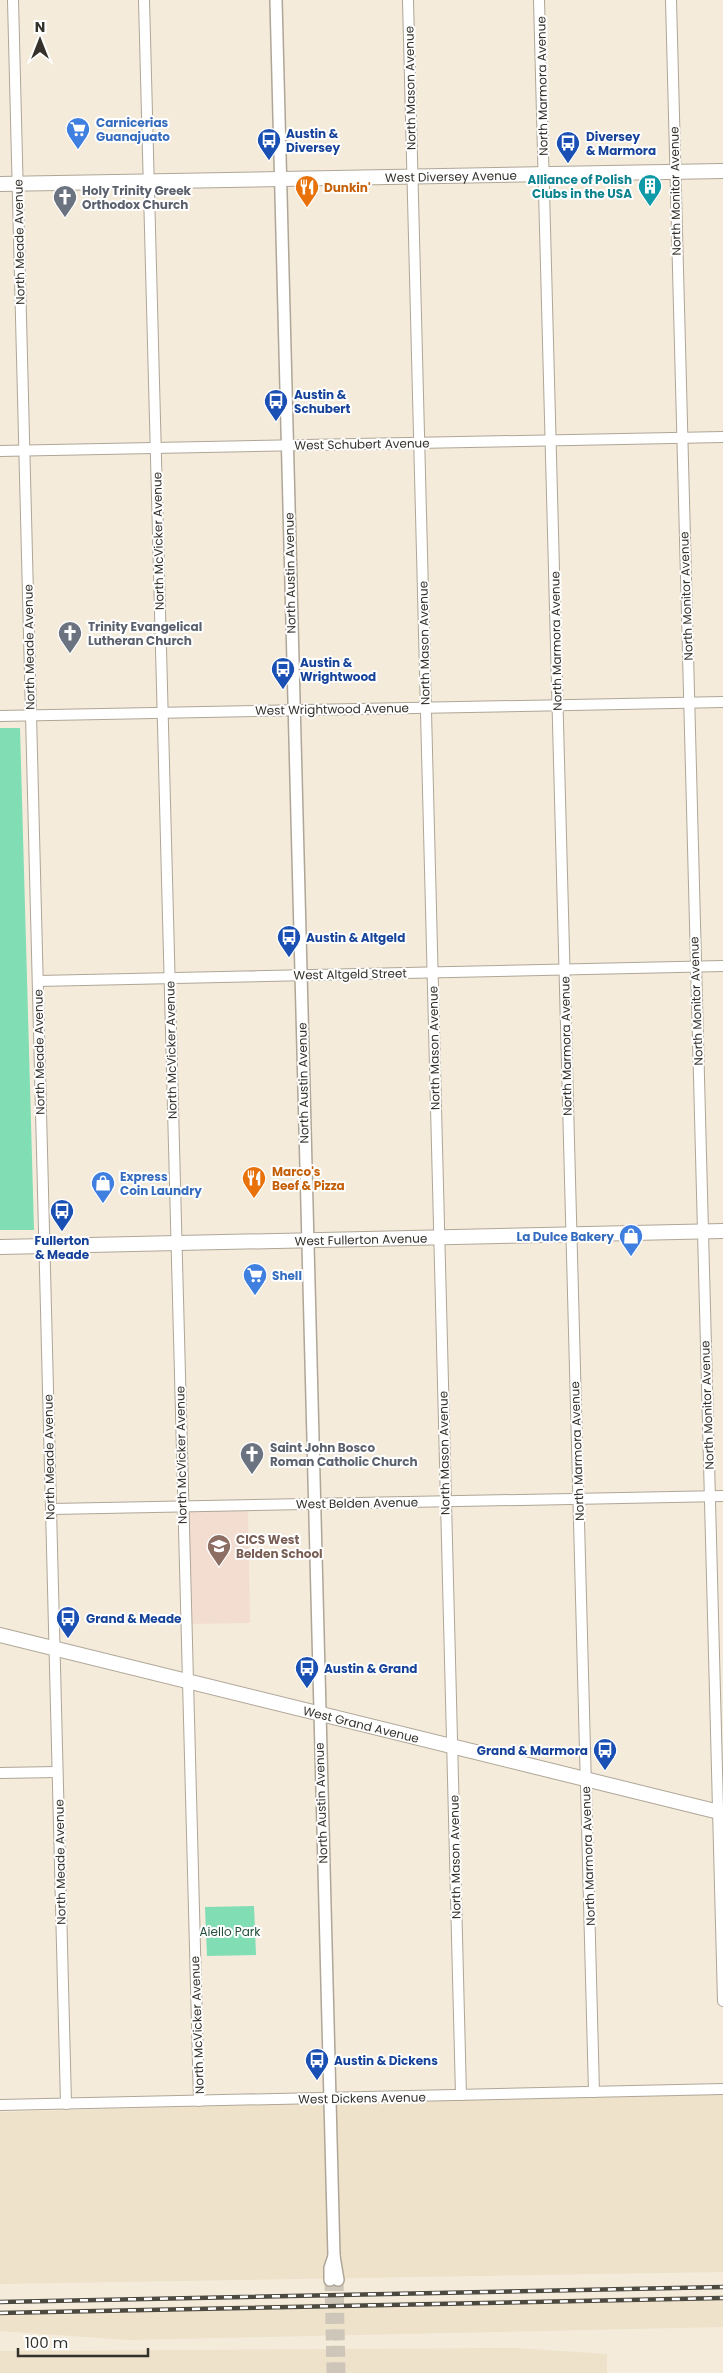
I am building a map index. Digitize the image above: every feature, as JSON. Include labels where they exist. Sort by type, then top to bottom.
[{"type":"main road","name":"West Diversey Avenue","points":[[0,184],[723,171]]},
{"type":"main road","name":"West Fullerton Avenue","points":[[0,1247],[723,1231]]},
{"type":"main road","name":"West Grand Avenue","points":[[0,1635],[720,1812]]},
{"type":"street","name":"North Meade Avenue","points":[[13,0],[66,2104]]},
{"type":"street","name":"North McVicker Avenue","points":[[144,0],[182,1507],[200,2101]]},
{"type":"street","name":"North Austin Avenue","points":[[276,0],[334,2256],[330,2268],[334,2280]]},
{"type":"street","name":"North Mason Avenue","points":[[408,0],[461,2095]]},
{"type":"street","name":"North Marmora Avenue","points":[[540,0],[594,2092]]},
{"type":"street","name":"North Monitor Avenue","points":[[671,0],[720,1812],[723,2001]]},
{"type":"street","name":"West Schubert Avenue","points":[[0,451],[723,437]]},
{"type":"street","name":"West Wrightwood Avenue","points":[[0,716],[723,702]]},
{"type":"street","name":"West Altgeld Street","points":[[38,981],[723,966]]},
{"type":"street","name":"West Belden Avenue","points":[[51,1509],[723,1496]]},
{"type":"street","points":[[0,1773],[57,1772]]},
{"type":"street","name":"West Dickens Avenue","points":[[0,2105],[723,2089]]},
{"type":"shaded area","name":"CICS West Belden School","points":[[248,1509],[250,1623],[190,1624],[187,1511]]},
{"type":"shaded area","points":[[723,2092],[723,2272],[0,2284],[0,2112]]},
{"type":"shaded area","points":[[723,2295],[723,2327],[128,2340],[0,2331],[0,2310]]},
{"type":"shaded area","points":[[516,2348],[607,2354],[607,2373],[0,2373],[0,2351]]},
{"type":"green space","points":[[0,728],[20,728],[34,1230],[0,1230]]},
{"type":"green space","name":"Aiello Park","points":[[254,1906],[256,1955],[207,1956],[205,1907]]},
{"type":"tunnel","points":[[330,2280],[332,2373]]},
{"type":"tunnel","points":[[338,2280],[340,2373]]},
{"type":"railway","points":[[0,2302],[723,2287]]},
{"type":"railway","points":[[0,2313],[723,2298]]},
{"type":"place","name":"Carnicerias Guanajuato","points":[[78,150]]},
{"type":"place","name":"Austin & Diversey","points":[[269,161]]},
{"type":"place","name":"Diversey & Marmora","points":[[568,164]]},
{"type":"place","name":"Alliance of Polish Clubs in the USA","points":[[650,207]]},
{"type":"place","name":"Dunkin'","points":[[307,208]]},
{"type":"place","name":"Holy Trinity Greek Orthodox Church","points":[[65,218]]},
{"type":"place","name":"Austin & Schubert","points":[[276,422]]},
{"type":"place","name":"Trinity Evangelical Lutheran Church","points":[[70,654]]},
{"type":"place","name":"Austin & Wrightwood","points":[[283,690]]},
{"type":"place","name":"Austin & Altgeld","points":[[289,958]]},
{"type":"place","name":"Marco's Beef & Pizza","points":[[254,1199]]},
{"type":"place","name":"Express Coin Laundry","points":[[103,1204]]},
{"type":"place","name":"Fullerton & Meade","points":[[62,1232]]},
{"type":"place","name":"La Dulce Bakery","points":[[631,1257]]},
{"type":"place","name":"Shell","points":[[255,1296]]},
{"type":"place","name":"Saint John Bosco Roman Catholic Church","points":[[252,1475]]},
{"type":"place","name":"CICS West Belden School","points":[[219,1567]]},
{"type":"place","name":"Grand & Meade","points":[[68,1639]]},
{"type":"place","name":"Austin & Grand","points":[[307,1689]]},
{"type":"place","name":"Grand & Marmora","points":[[605,1771]]},
{"type":"place","name":"Austin & Dickens","points":[[317,2081]]}]
